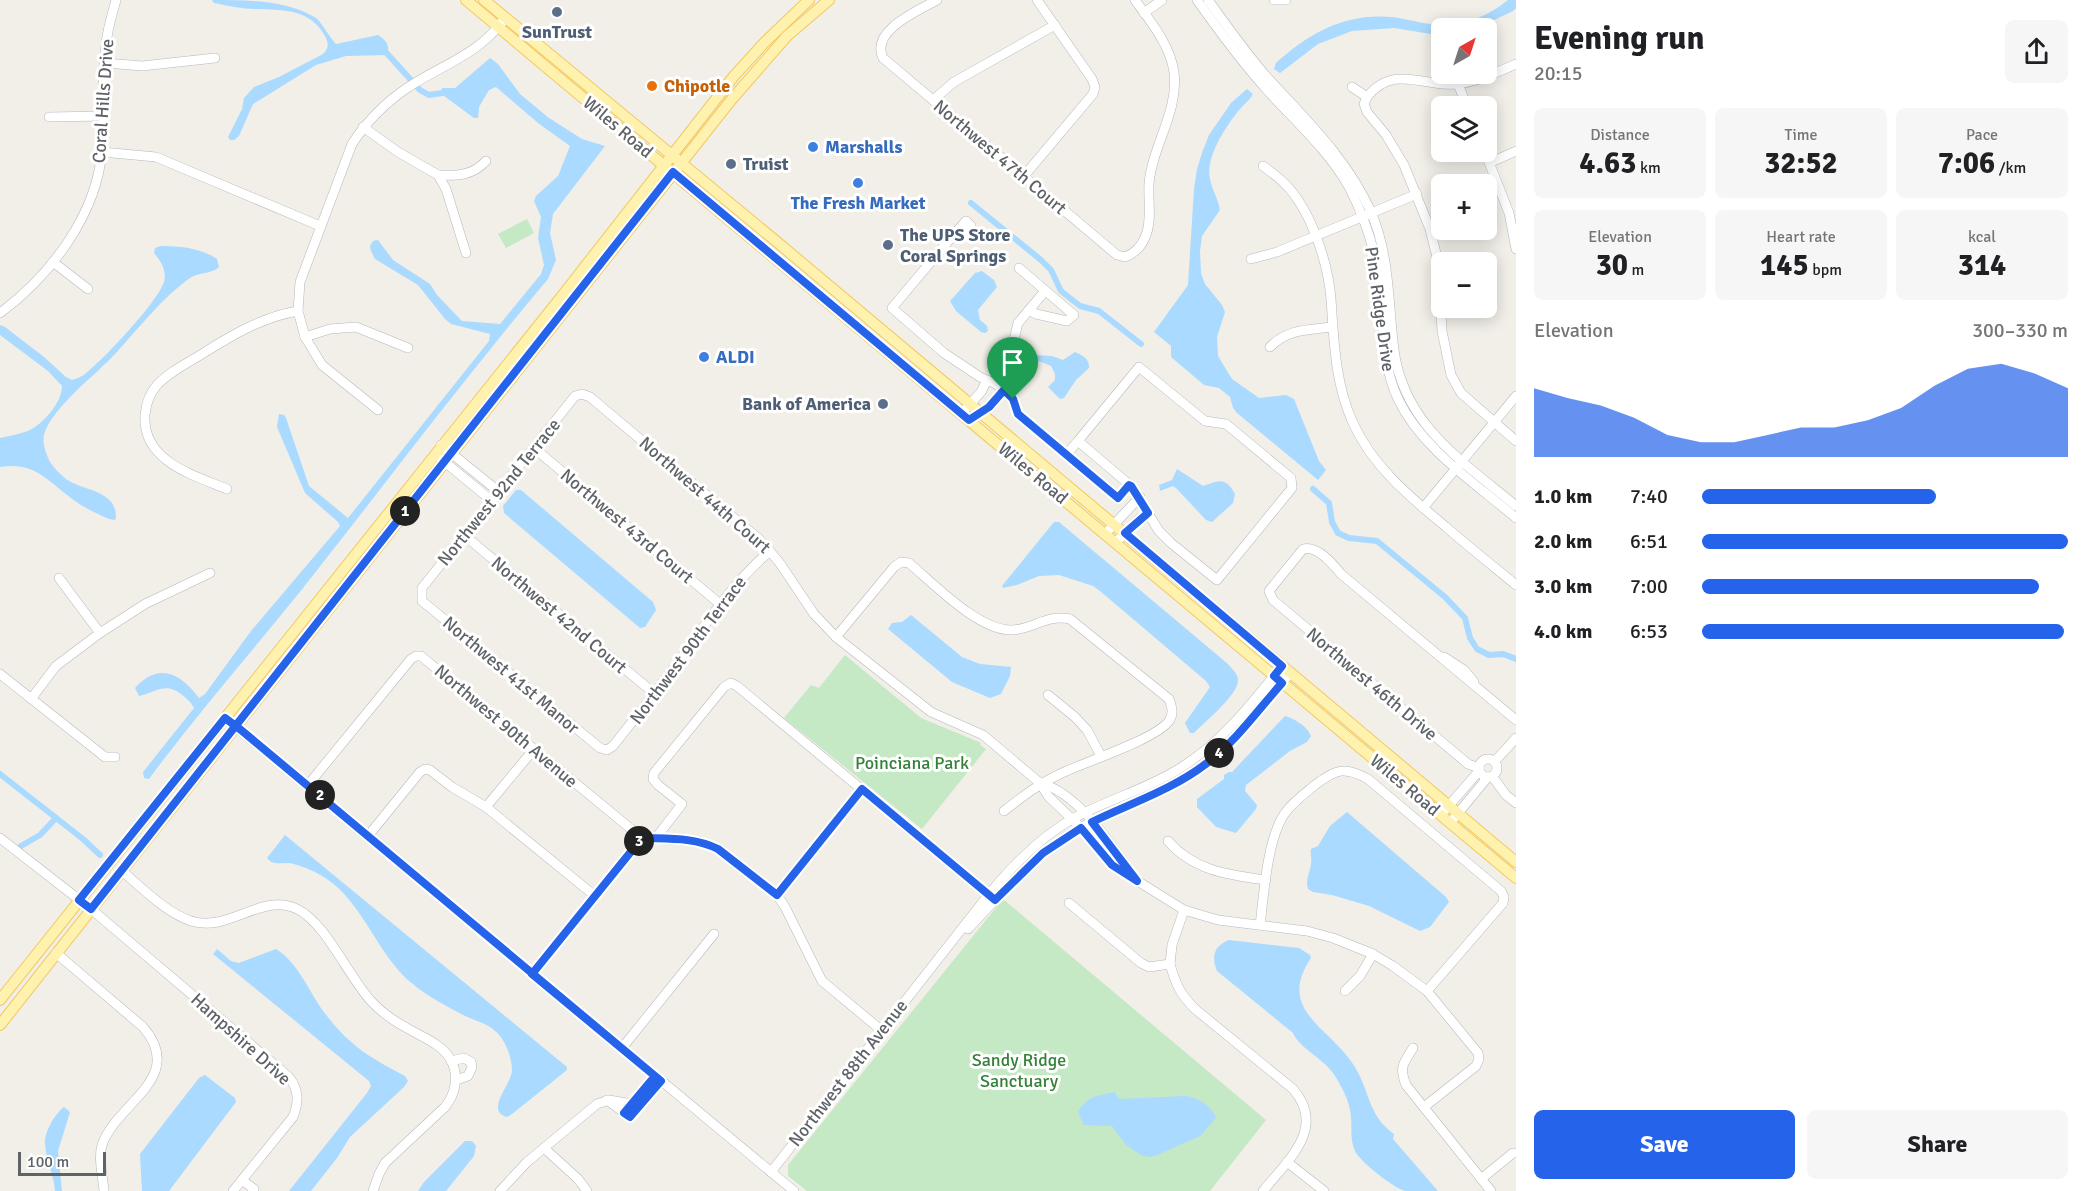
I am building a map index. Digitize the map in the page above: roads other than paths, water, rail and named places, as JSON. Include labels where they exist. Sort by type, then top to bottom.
[{"type":"main road","name":"Wiles Road","points":[[466,0],[1516,878]]},
{"type":"main road","name":"Wiles Road","points":[[484,0],[1125,533],[1516,862]]},
{"type":"main road","points":[[0,1000],[749,58],[809,0]]},
{"type":"main road","points":[[0,1024],[673,172],[766,59],[796,27],[829,0]]},
{"type":"main road","points":[[562,296],[562,313]]},
{"type":"street","name":"Coral Hills Drive","points":[[0,313],[14,303],[53,262],[71,239],[97,183],[102,152],[105,46],[115,0]]},
{"type":"street","name":"Northwest 47th Court","points":[[937,0],[891,28],[880,43],[879,50],[883,58],[1117,255],[1125,257],[1132,254]]},
{"type":"street","points":[[1024,176],[1093,94],[1095,87],[1092,79],[1037,0]]},
{"type":"street","points":[[1135,0],[1162,39],[1170,56],[1174,74],[1171,111],[1156,150],[1149,182],[1147,232],[1139,249],[1132,254],[1140,263]]},
{"type":"street","points":[[1144,13],[1162,0]]},
{"type":"street","name":"Pine Ridge Drive","points":[[1197,0],[1249,70],[1334,164],[1367,215]]},
{"type":"street","name":"Pine Ridge Drive","points":[[1208,0],[1256,64],[1327,142],[1355,182],[1386,264],[1394,348],[1403,388],[1428,430],[1459,464],[1516,518]]},
{"type":"street","points":[[1275,0],[1286,0]]},
{"type":"street","points":[[378,410],[322,365],[306,337],[298,311],[300,282],[352,144],[363,127],[392,99],[450,65],[483,42],[505,18]]},
{"type":"street","points":[[933,100],[954,82],[1055,25]]},
{"type":"street","points":[[106,63],[142,66],[215,58]]},
{"type":"street","points":[[1497,73],[1516,64]]},
{"type":"street","points":[[1431,81],[1402,78],[1391,80],[1372,91],[1364,104],[1367,112],[1386,135],[1404,165],[1430,229],[1438,261],[1442,331],[1451,375],[1461,393],[1516,441]]},
{"type":"street","points":[[1458,84],[1463,96]]},
{"type":"street","points":[[1352,87],[1367,97]]},
{"type":"street","points":[[50,117],[103,116]]},
{"type":"street","points":[[363,127],[405,157],[438,175],[461,176],[479,169],[486,161]]},
{"type":"street","points":[[1516,151],[1489,163],[1509,213],[1516,249]]},
{"type":"street","points":[[102,152],[156,157],[320,226]]},
{"type":"street","points":[[1263,166],[1285,184],[1299,202],[1316,236],[1328,276],[1332,327],[1342,395],[1354,425],[1372,456],[1396,484],[1516,585]]},
{"type":"street","points":[[438,175],[446,189],[466,252]]},
{"type":"street","points":[[1251,259],[1277,252],[1416,194]]},
{"type":"street","points":[[955,233],[892,308],[944,353],[995,384],[1013,399],[1018,414],[1118,498],[1129,485]]},
{"type":"street","points":[[53,262],[88,289]]},
{"type":"street","points":[[1018,268],[1074,315],[1067,321],[1036,314],[1029,310]]},
{"type":"street","points":[[966,417],[970,405],[981,392],[995,384],[1007,368],[1018,323],[1045,291]]},
{"type":"street","points":[[227,489],[177,468],[158,453],[150,442],[147,432],[145,419],[148,397],[154,387],[166,376],[212,348],[265,319],[298,311]]},
{"type":"street","points":[[306,337],[330,329],[356,327],[408,348]]},
{"type":"street","points":[[1270,347],[1278,338],[1290,333],[1332,327]]},
{"type":"street","points":[[1066,455],[1138,367],[1204,421],[1226,424],[1291,478],[1292,488],[1217,580],[1171,543],[1159,531],[1140,497],[1078,441]]},
{"type":"street","points":[[995,384],[996,399]]},
{"type":"street","points":[[981,392],[992,391],[996,399]]},
{"type":"street","name":"Northwest 92nd Terrace","points":[[420,594],[422,588],[498,491],[575,396],[582,394]]},
{"type":"street","name":"Northwest 44th Court","points":[[582,394],[590,397],[759,538],[814,614],[836,637],[931,712],[983,735],[1040,783],[1048,796],[1073,819],[1112,865],[1184,910],[1218,920],[1307,931],[1333,938],[1373,954],[1427,992],[1478,1053],[1479,1059],[1476,1066],[1424,1107]]},
{"type":"street","points":[[1423,508],[1516,396]]},
{"type":"street","points":[[966,417],[980,413],[996,399]]},
{"type":"street","name":"Northwest 43rd Court","points":[[534,448],[720,604]]},
{"type":"street","points":[[438,450],[498,491]]},
{"type":"street","points":[[448,457],[491,500]]},
{"type":"street","name":"Pine Ridge Drive","points":[[1459,464],[1516,506]]},
{"type":"street","points":[[1105,534],[1140,497]]},
{"type":"street","points":[[1126,510],[1136,511],[1139,519]]},
{"type":"street","points":[[1115,543],[1148,513]]},
{"type":"street","name":"Northwest 42nd Court","points":[[464,535],[655,694]]},
{"type":"street","name":"Northwest 46th Drive","points":[[1477,772],[1273,600],[1269,591],[1303,549],[1308,547],[1314,549],[1473,686],[1516,720]]},
{"type":"street","name":"Northwest 90th Terrace","points":[[607,750],[613,746],[655,694],[720,604],[750,567],[770,551]]},
{"type":"street","points":[[836,637],[894,567],[901,562],[909,563],[978,620],[995,628],[1012,630],[1046,619],[1062,617],[1077,623],[1169,699],[1173,707],[1172,714],[1163,727],[1127,746],[1040,783],[1004,811]]},
{"type":"street","points":[[31,699],[56,666],[100,633],[145,604],[210,573]]},
{"type":"street","points":[[59,578],[100,633]]},
{"type":"street","name":"Northwest 41st Manor","points":[[420,594],[422,601],[600,748],[607,750]]},
{"type":"street","name":"Northwest 90th Avenue","points":[[308,785],[411,659],[422,656],[642,838]]},
{"type":"street","points":[[1278,679],[1286,670]]},
{"type":"street","points":[[0,674],[105,757],[115,757]]},
{"type":"street","name":"Northwest 88th Avenue","points":[[771,1172],[881,1030],[1036,844],[1084,813],[1153,784],[1190,762],[1231,727],[1278,679]]},
{"type":"street","name":"Northwest 88th Avenue","points":[[992,897],[1043,853],[1081,828],[1162,791],[1199,769],[1226,747],[1278,679]]},
{"type":"street","points":[[655,838],[682,804],[658,785],[653,779],[654,773],[724,687],[731,683],[992,897]]},
{"type":"street","points":[[1048,695],[1087,730],[1101,756]]},
{"type":"street","points":[[225,718],[794,1191]]},
{"type":"street","points":[[1495,761],[1516,738]]},
{"type":"street","points":[[486,807],[534,749]]},
{"type":"street","points":[[1453,810],[1477,772],[1480,762],[1485,759],[1495,761]]},
{"type":"street","points":[[1445,819],[1497,770],[1495,761]]},
{"type":"street","points":[[368,836],[420,772],[425,769],[430,770],[452,788],[486,807],[595,896]]},
{"type":"street","points":[[1260,925],[1275,832],[1284,814],[1298,798],[1333,773],[1349,771],[1368,779],[1501,891],[1504,897],[1503,903],[1427,992]]},
{"type":"street","points":[[1477,772],[1490,777],[1516,803]]},
{"type":"street","points":[[1477,772],[1481,785]]},
{"type":"street","name":"Northwest 44th Court","points":[[1040,783],[1053,787],[1084,813],[1137,881]]},
{"type":"street","points":[[777,895],[862,789]]},
{"type":"street","points":[[0,838],[91,909]]},
{"type":"street","points":[[532,974],[642,838],[692,840],[718,849],[777,895],[822,981],[881,1030]]},
{"type":"street","points":[[1168,841],[1177,852],[1204,868],[1224,874],[1266,880]]},
{"type":"street","points":[[121,870],[171,911],[193,921],[203,923],[225,920],[272,905],[284,905],[307,914],[320,928],[372,1002],[392,1019],[435,1044],[449,1058],[456,1080],[449,1102],[385,1163],[373,1191]]},
{"type":"street","points":[[1069,903],[1141,963],[1149,967],[1170,964]]},
{"type":"street","name":"Hampshire Drive","points":[[91,909],[295,1084],[298,1095],[297,1106],[292,1117],[233,1191]]},
{"type":"street","points":[[1184,910],[1172,945],[1170,964],[1176,985],[1195,1009],[1293,1089],[1304,1105],[1305,1137],[1263,1191]]},
{"type":"street","points":[[622,1048],[714,934]]},
{"type":"street","points":[[56,953],[142,1027],[150,1036],[158,1060],[151,1079],[102,1144],[104,1191]]},
{"type":"street","points":[[1345,991],[1360,976],[1373,954]]},
{"type":"street","points":[[1413,1048],[1402,1065],[1406,1085],[1491,1191]]},
{"type":"street","points":[[449,1058],[464,1058],[471,1062],[472,1067],[468,1076],[456,1080]]},
{"type":"street","points":[[624,1113],[658,1078]]},
{"type":"street","points":[[607,1100],[630,1117],[658,1078]]},
{"type":"street","points":[[500,1191],[527,1162],[597,1104],[607,1100],[632,1104]]},
{"type":"street","points":[[544,1148],[578,1179],[587,1191]]},
{"type":"street","points":[[1481,1179],[1513,1153]]},
{"type":"street","points":[[1287,1162],[1324,1191]]},
{"type":"street","points":[[242,1180],[255,1187]]},
{"type":"water","points":[[212,0],[252,1],[293,8],[316,18],[336,44],[378,35],[387,43],[387,55],[346,56],[316,65],[253,104],[239,136],[230,140],[228,137],[242,109],[244,98],[254,87],[323,54],[328,43],[320,28],[305,16],[287,11],[236,7],[214,3]]},
{"type":"water","points":[[1508,0],[1516,0],[1516,8],[1513,11],[1497,19],[1477,18],[1491,12]]},
{"type":"water","points":[[1374,17],[1431,24],[1431,34],[1394,28],[1352,31],[1318,44],[1280,73],[1274,69],[1276,63],[1301,43],[1343,22]]},
{"type":"water","points":[[490,58],[498,64],[520,94],[549,118],[582,139],[605,146],[553,214],[550,233],[556,260],[548,279],[149,779],[144,778],[143,772],[194,708],[175,690],[165,688],[139,696],[135,688],[152,675],[161,673],[177,677],[199,698],[205,694],[251,631],[340,526],[305,493],[277,427],[279,414],[286,418],[309,486],[348,518],[489,341],[490,334],[451,324],[418,285],[375,259],[370,246],[373,241],[378,240],[393,260],[430,284],[437,295],[462,321],[500,324],[541,274],[544,265],[538,238],[541,217],[534,201],[536,196],[558,176],[570,146],[538,123],[496,87],[489,90],[479,107],[478,118],[474,118],[440,93],[442,88],[455,88]]},
{"type":"water","points":[[1247,89],[1253,94],[1235,115],[1218,141],[1211,161],[1210,179],[1220,210],[1202,236],[1201,273],[1205,284],[1225,312],[1217,337],[1218,356],[1232,379],[1259,398],[1286,395],[1294,399],[1319,461],[1326,470],[1318,480],[1237,413],[1230,397],[1219,388],[1204,385],[1171,357],[1171,346],[1154,332],[1188,285],[1194,189],[1203,150],[1209,135],[1231,103]]},
{"type":"water","points":[[183,247],[204,252],[217,259],[219,267],[190,278],[170,294],[116,353],[65,403],[48,425],[44,435],[47,456],[60,474],[70,482],[101,494],[112,503],[116,517],[115,520],[109,519],[89,510],[31,470],[12,466],[0,467],[0,438],[28,431],[40,423],[55,406],[62,386],[48,371],[0,335],[0,325],[44,357],[66,377],[72,380],[80,377],[93,367],[141,317],[159,291],[165,274],[154,253],[155,248]]},
{"type":"water","points":[[982,271],[994,280],[997,287],[978,310],[980,320],[987,326],[988,331],[985,333],[956,311],[950,301],[975,273]]},
{"type":"water","points":[[1075,352],[1087,360],[1089,368],[1076,380],[1064,398],[1060,399],[1048,387],[1055,380],[1051,366],[1034,359],[1035,355],[1052,356],[1063,360]]},
{"type":"water","points":[[1177,469],[1203,486],[1225,482],[1235,494],[1233,503],[1212,522],[1206,520],[1173,486],[1160,491],[1159,485],[1172,480]]},
{"type":"water","points":[[516,490],[521,490],[653,602],[656,610],[645,627],[640,628],[504,513],[503,506]]},
{"type":"water","points":[[1054,522],[1059,522],[1228,664],[1236,674],[1238,680],[1233,693],[1194,733],[1190,733],[1185,723],[1210,687],[1206,681],[1100,591],[1093,586],[1059,575],[1039,576],[1003,588],[1002,586]]},
{"type":"water","points":[[911,615],[962,657],[980,664],[1011,667],[1010,676],[1001,694],[990,698],[952,682],[888,629],[892,623],[902,622]]},
{"type":"water","points":[[1285,716],[1300,723],[1311,736],[1307,742],[1290,751],[1246,785],[1245,791],[1257,805],[1236,833],[1216,827],[1197,807],[1197,799],[1224,779],[1224,775],[1232,772]]},
{"type":"water","points":[[1347,812],[1446,897],[1449,902],[1430,927],[1420,931],[1369,906],[1308,889],[1311,849],[1318,846],[1330,826]]},
{"type":"water","points":[[285,835],[567,1067],[567,1070],[512,1114],[507,1117],[501,1114],[498,1103],[512,1070],[509,1052],[500,1036],[488,1026],[445,1005],[414,985],[388,958],[357,910],[331,882],[299,865],[271,862],[267,858]]},
{"type":"water","points":[[1229,940],[1299,948],[1310,955],[1311,958],[1302,976],[1299,991],[1303,1005],[1310,1017],[1353,1064],[1379,1119],[1394,1134],[1393,1139],[1438,1191],[1400,1189],[1358,1156],[1352,1141],[1348,1101],[1331,1070],[1301,1044],[1293,1033],[1217,971],[1214,961],[1215,952],[1220,945]]},
{"type":"water","points":[[217,949],[231,961],[239,963],[276,949],[292,963],[321,1008],[353,1044],[405,1076],[408,1081],[350,1137],[311,1191],[289,1191],[371,1086],[369,1081],[213,954]]},
{"type":"water","points":[[205,1075],[235,1098],[236,1102],[169,1191],[142,1191],[140,1154],[199,1078]]},
{"type":"water","points":[[1115,1092],[1119,1099],[1191,1097],[1208,1106],[1216,1118],[1200,1136],[1155,1156],[1141,1155],[1126,1145],[1112,1126],[1084,1125],[1078,1112],[1090,1099]]},
{"type":"water","points":[[64,1107],[70,1112],[58,1151],[62,1191],[55,1191],[45,1139],[51,1124]]},
{"type":"water","points":[[465,1141],[472,1141],[476,1146],[474,1156],[446,1191],[418,1191],[424,1182]]},
{"type":"waterway","points":[[383,49],[420,90],[429,95],[449,92]]},
{"type":"waterway","points":[[971,203],[1041,260],[1051,270],[1061,291],[1080,306],[1099,311],[1141,344]]},
{"type":"waterway","points":[[1313,489],[1329,503],[1332,522],[1338,533],[1349,538],[1377,541],[1445,597],[1465,618],[1470,638],[1477,649],[1489,655],[1503,654],[1516,659]]},
{"type":"waterway","points":[[0,774],[100,855]]},
{"type":"waterway","points":[[21,846],[40,835],[56,818]]},
{"type":"place","name":"SunTrust","points":[[557,12]]},
{"type":"place","name":"Chipotle","points":[[652,86]]},
{"type":"place","name":"Marshalls","points":[[813,147]]},
{"type":"place","name":"Truist","points":[[731,164]]},
{"type":"place","name":"The Fresh Market","points":[[858,183]]},
{"type":"place","name":"The UPS Store Coral Springs","points":[[888,245]]},
{"type":"place","name":"ALDI","points":[[704,357]]},
{"type":"place","name":"Bank of America","points":[[883,404]]},
{"type":"park label","name":"Poinciana Park","points":[[912,763]]},
{"type":"park label","name":"Sandy Ridge Sanctuary","points":[[1019,1070]]}]
